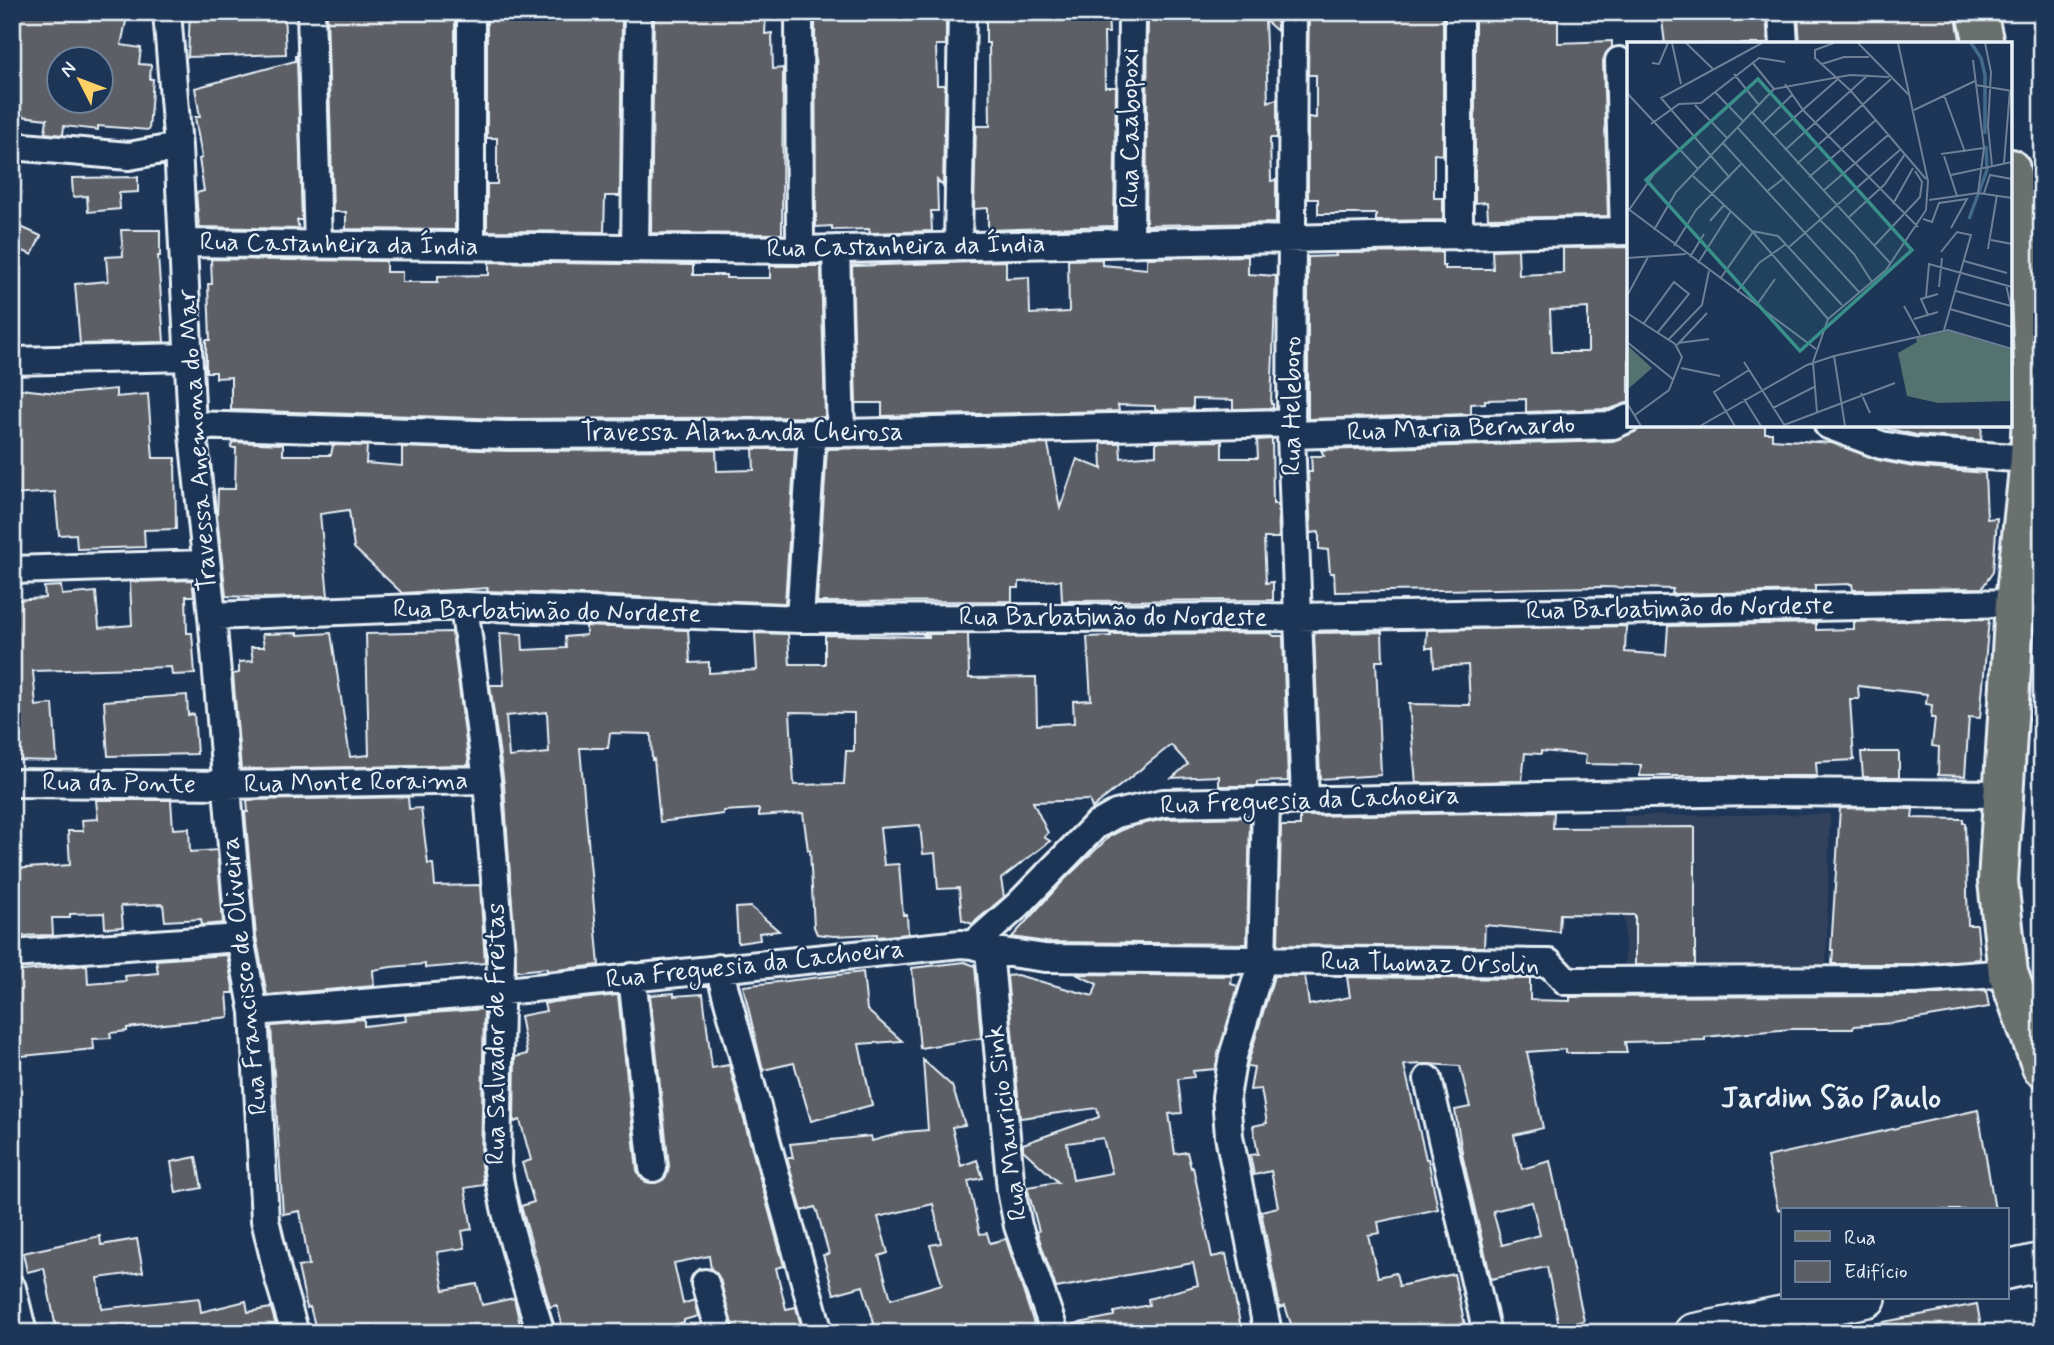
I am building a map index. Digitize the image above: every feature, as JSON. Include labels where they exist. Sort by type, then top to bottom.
[{"type":"main road","points":[[1977,12],[1983,42]]},
{"type":"main road","points":[[2012,186],[2031,295],[2034,364],[2030,459],[2015,603],[1998,881],[2008,973],[2042,1067]]},
{"type":"street","name":"Travessa Anemona do Mar","points":[[167,12],[184,243],[192,425],[212,616]]},
{"type":"street","points":[[311,12],[318,244]]},
{"type":"street","points":[[471,12],[471,246]]},
{"type":"street","points":[[635,249],[639,12]]},
{"type":"street","points":[[799,12],[800,250]]},
{"type":"street","points":[[958,246],[962,12]]},
{"type":"street","name":"Rua Caabopoxi","points":[[1130,243],[1132,12]]},
{"type":"street","name":"Rua Heleboro","points":[[1293,12],[1292,429],[1305,800]]},
{"type":"street","points":[[1459,236],[1460,12]]},
{"type":"street","points":[[1782,12],[1784,42]]},
{"type":"street","points":[[1619,61],[1626,231]]},
{"type":"street","points":[[12,146],[129,156],[178,147]]},
{"type":"street","name":"Rua Castanheira da Índia","points":[[184,243],[800,250],[1626,231]]},
{"type":"street","points":[[836,248],[841,433]]},
{"type":"street","points":[[12,361],[188,356]]},
{"type":"street","name":"Rua Maria Bernardo","points":[[1292,429],[1613,425],[1627,419]]},
{"type":"street","name":"Travessa Alamanda Cheirosa","points":[[192,425],[507,435],[1292,429]]},
{"type":"street","points":[[1834,427],[1881,444],[1914,451],[2030,459]]},
{"type":"street","points":[[800,619],[812,433]]},
{"type":"street","points":[[12,570],[206,564]]},
{"type":"street","name":"Rua Barbatimão do Nordeste","points":[[212,616],[464,606],[800,619],[1298,617],[2015,603]]},
{"type":"street","name":"Rua Salvador de Freitas","points":[[464,606],[487,780],[501,953],[497,1164],[507,1218],[541,1333]]},
{"type":"street","name":"Rua Francisco de Oliveira","points":[[212,616],[240,938],[254,1012],[265,1220],[295,1333]]},
{"type":"street","name":"Rua Monte Roraima","points":[[226,785],[487,780]]},
{"type":"street","name":"Rua da Ponte","points":[[12,783],[226,785]]},
{"type":"street","name":"Rua Freguesia da Cachoeira","points":[[254,1012],[501,991],[961,944],[981,947],[1018,905],[1095,827],[1116,814],[1163,803],[1756,792],[2002,794]]},
{"type":"street","points":[[1266,802],[1262,962],[1233,1056],[1226,1097],[1230,1136],[1268,1333]]},
{"type":"street","points":[[12,954],[240,938]]},
{"type":"street","name":"Rua Thomaz Orsolin","points":[[981,947],[1045,958],[1549,963],[1566,981],[1916,980],[2008,973]]},
{"type":"street","name":"Rua Mauricio Sink","points":[[981,947],[1011,1190],[1018,1226],[1055,1333]]},
{"type":"street","points":[[719,968],[819,1333]]},
{"type":"street","points":[[632,977],[653,1168]]},
{"type":"street","points":[[1428,1079],[1487,1333]]},
{"type":"street","points":[[2008,1270],[2042,1262]]},
{"type":"street","points":[[705,1283],[719,1333]]},
{"type":"street","points":[[12,1288],[23,1333]]},
{"type":"street","points":[[1693,1333],[1857,1300]]},
{"type":"shaded area","points":[[1830,814],[1826,969],[1625,967],[1624,816]]},
{"type":"building","points":[[12,12],[128,12],[121,45],[141,48],[139,64],[151,65],[150,79],[153,79],[149,130],[98,126],[98,130],[64,126],[63,135],[45,133],[47,119],[12,115]]},
{"type":"building","points":[[190,12],[284,12],[286,54],[188,57]]},
{"type":"building","points":[[327,12],[455,12],[455,230],[346,229],[346,212],[333,212]]},
{"type":"building","points":[[487,12],[622,12],[620,196],[605,196],[604,232],[487,231],[487,184],[497,184],[497,138],[487,138]]},
{"type":"building","points":[[815,12],[946,12],[946,45],[936,45],[937,85],[945,85],[943,186],[937,180],[938,211],[931,211],[932,231],[870,233],[869,229],[832,230],[832,226],[816,227]]},
{"type":"building","points":[[986,12],[1108,12],[1109,33],[1104,33],[1105,87],[1116,87],[1114,226],[988,230],[988,208],[974,209],[976,126],[990,126]]},
{"type":"building","points":[[1148,12],[1277,12],[1277,31],[1265,20],[1268,102],[1277,99],[1277,138],[1270,138],[1271,181],[1276,180],[1276,223],[1146,225]]},
{"type":"building","points":[[1309,12],[1443,12],[1443,155],[1434,154],[1434,198],[1443,198],[1443,220],[1376,221],[1376,214],[1318,214],[1318,199],[1308,199],[1308,117],[1316,118],[1316,75],[1308,75]]},
{"type":"building","points":[[1661,12],[1766,12],[1768,42],[1665,42]]},
{"type":"building","points":[[1955,12],[1961,42],[1800,42],[1798,14]]},
{"type":"building","points":[[654,13],[766,13],[765,34],[772,33],[773,69],[783,68],[782,234],[651,233]]},
{"type":"building","points":[[1475,19],[1558,20],[1558,43],[1612,41],[1612,47],[1603,61],[1608,216],[1488,218],[1487,202],[1475,203]]},
{"type":"building","points":[[295,56],[302,220],[297,220],[299,229],[199,227],[196,193],[204,191],[195,117],[200,117],[195,88],[295,61]]},
{"type":"building","points":[[138,177],[138,192],[119,193],[120,209],[88,212],[87,196],[73,197],[72,178]]},
{"type":"building","points":[[12,223],[41,236],[32,255],[12,246]]},
{"type":"building","points":[[121,230],[160,230],[158,256],[164,342],[80,344],[75,284],[108,281],[106,257],[123,256]]},
{"type":"building","points":[[1627,247],[1627,404],[1609,409],[1526,412],[1526,399],[1485,400],[1485,403],[1471,404],[1471,414],[1308,419],[1308,257],[1336,256],[1335,253],[1442,252],[1442,266],[1445,266],[1445,269],[1493,269],[1492,250],[1518,249],[1519,275],[1563,273],[1563,248]],"holes":[[[1588,308],[1588,352],[1552,352],[1550,310]]]},
{"type":"building","points":[[1248,256],[1248,274],[1276,276],[1273,408],[1233,409],[1233,400],[1193,399],[1193,409],[1155,410],[1155,406],[1118,405],[1119,411],[882,416],[882,403],[856,403],[852,266],[1006,261],[1006,278],[1029,277],[1030,314],[1069,312],[1068,260],[1102,259],[1102,265],[1147,269],[1147,258]]},
{"type":"building","points":[[211,259],[386,261],[386,272],[402,272],[402,282],[438,282],[438,276],[489,275],[489,262],[693,265],[693,275],[726,275],[726,278],[770,278],[770,266],[821,266],[825,417],[507,419],[231,410],[231,377],[216,378],[216,372],[206,372],[206,340],[210,340],[208,284],[212,284]]},
{"type":"building","points":[[12,388],[65,394],[116,389],[116,397],[148,394],[153,458],[175,458],[176,529],[144,530],[145,547],[77,549],[76,534],[59,535],[55,492],[12,495]]},
{"type":"building","points":[[1641,427],[1765,427],[1765,433],[1772,433],[1772,439],[1832,443],[1878,460],[1913,467],[1985,473],[1987,519],[1997,518],[1993,572],[1982,588],[1853,590],[1852,584],[1815,585],[1815,591],[1672,594],[1673,589],[1601,587],[1335,592],[1334,573],[1330,573],[1328,550],[1319,549],[1319,532],[1311,533],[1308,472],[1312,472],[1311,456],[1324,456],[1321,450],[1613,441]]},
{"type":"building","points":[[1882,427],[1982,427],[1981,440],[1916,435]]},
{"type":"building","points":[[1272,439],[1273,504],[1278,504],[1279,535],[1278,538],[1264,538],[1266,583],[1273,582],[1273,600],[1062,601],[1061,580],[1019,582],[1019,588],[1012,588],[1012,601],[817,602],[827,449],[1048,444],[1060,508],[1077,459],[1102,469],[1101,443],[1120,443],[1121,458],[1156,455],[1156,442],[1222,441],[1222,458],[1258,458],[1257,440]]},
{"type":"building","points":[[232,442],[283,444],[283,455],[331,455],[333,445],[367,446],[366,463],[402,466],[402,447],[507,451],[716,450],[717,471],[754,470],[753,449],[795,449],[785,603],[487,591],[488,588],[402,593],[354,548],[349,510],[320,514],[328,596],[226,596],[217,516],[218,489],[235,489],[236,448],[231,448]]},
{"type":"building","points":[[192,580],[194,596],[186,596],[187,633],[192,633],[195,674],[172,675],[171,667],[33,671],[36,706],[53,704],[57,761],[12,760],[12,600],[45,598],[44,587],[61,586],[62,595],[96,592],[99,628],[132,625],[130,582]]},
{"type":"building","points":[[1989,619],[1980,718],[1969,717],[1965,776],[1938,775],[1939,747],[1932,746],[1935,718],[1931,718],[1932,705],[1926,704],[1927,694],[1858,686],[1859,699],[1850,699],[1854,760],[1816,762],[1817,776],[1640,776],[1641,765],[1585,764],[1586,755],[1541,751],[1541,754],[1525,753],[1522,781],[1416,783],[1409,704],[1470,705],[1468,665],[1434,667],[1433,648],[1426,648],[1427,630],[1626,626],[1625,652],[1666,655],[1668,626],[1816,623],[1816,630],[1854,629],[1854,622]]},
{"type":"building","points":[[586,626],[688,630],[690,663],[709,662],[709,673],[757,670],[755,633],[788,634],[790,664],[825,664],[825,635],[930,637],[922,634],[968,634],[969,678],[1036,677],[1037,725],[1074,723],[1073,701],[1091,700],[1087,637],[1111,636],[1110,634],[1270,633],[1283,636],[1288,781],[1257,782],[1257,786],[1219,786],[1219,776],[1172,778],[1188,764],[1171,745],[1092,808],[1089,800],[1033,802],[1048,833],[1044,837],[1050,841],[1001,879],[1004,897],[972,924],[962,920],[959,888],[938,889],[935,853],[923,854],[920,825],[880,828],[884,865],[899,864],[903,915],[907,915],[908,934],[877,937],[877,934],[834,936],[817,934],[814,927],[810,850],[803,813],[759,816],[759,809],[723,811],[723,814],[660,822],[651,734],[610,733],[608,748],[580,748],[599,965],[519,971],[516,969],[504,784],[490,685],[504,685],[500,633],[522,634],[523,650],[566,648],[565,637],[586,635]],"holes":[[[547,712],[549,753],[509,757],[506,716]],[[790,712],[854,713],[854,751],[846,751],[844,784],[794,785]]]},
{"type":"building","points":[[452,632],[469,765],[241,769],[233,674],[239,673],[239,662],[253,661],[251,647],[264,647],[262,634],[331,633],[350,757],[369,755],[366,634]]},
{"type":"building","points":[[1382,632],[1383,661],[1376,661],[1381,775],[1320,779],[1314,633]]},
{"type":"building","points":[[187,695],[188,715],[194,714],[197,754],[108,756],[104,701]]},
{"type":"building","points":[[1861,752],[1899,752],[1899,777],[1863,777]]},
{"type":"building","points":[[408,797],[409,809],[421,808],[428,864],[433,864],[435,886],[480,885],[485,963],[425,968],[425,964],[391,967],[373,970],[374,986],[267,995],[256,936],[245,812],[248,812],[247,800]]},
{"type":"building","points":[[96,800],[171,800],[173,829],[189,828],[190,852],[217,850],[223,923],[202,925],[201,919],[165,921],[163,904],[121,906],[123,927],[105,928],[104,913],[70,914],[70,918],[52,918],[53,935],[12,936],[12,869],[70,865],[68,831],[83,831],[82,820],[98,819]]},
{"type":"building","points":[[1840,808],[1913,809],[1912,818],[1963,819],[1968,925],[1977,925],[1980,959],[1915,964],[1832,964]]},
{"type":"building","points":[[1554,812],[1553,828],[1695,827],[1695,965],[1635,965],[1635,915],[1560,914],[1559,932],[1485,925],[1484,947],[1278,945],[1281,826],[1300,826],[1300,816]]},
{"type":"building","points":[[1250,817],[1247,944],[1046,942],[1012,937],[1062,882],[1110,836],[1128,827],[1165,819]]},
{"type":"building","points":[[751,907],[779,931],[759,933],[760,940],[738,943],[736,908]]},
{"type":"building","points":[[227,955],[234,993],[227,993],[229,1017],[127,1028],[127,1031],[110,1033],[111,1038],[93,1039],[94,1049],[12,1057],[12,972],[87,965],[88,984],[126,981],[125,976],[158,973],[156,960]]},
{"type":"building","points":[[965,962],[975,966],[981,1038],[920,1048],[912,968]]},
{"type":"building","points":[[863,972],[867,1010],[902,1041],[859,1044],[872,1105],[811,1121],[794,1063],[763,1070],[743,986]]},
{"type":"building","points":[[1076,974],[1232,976],[1231,984],[1238,986],[1215,1069],[1193,1071],[1194,1077],[1178,1079],[1182,1113],[1169,1114],[1175,1154],[1187,1152],[1191,1168],[1193,1167],[1212,1257],[1226,1254],[1242,1333],[1075,1333],[1074,1324],[1149,1305],[1148,1299],[1198,1285],[1193,1263],[1056,1288],[1037,1232],[1039,1231],[1027,1187],[1058,1182],[1023,1150],[1023,1144],[1099,1117],[1097,1108],[1020,1118],[1007,976],[1017,975],[1093,996],[1097,984]],"holes":[[[1103,1138],[1112,1173],[1073,1180],[1067,1143]]]},
{"type":"building","points":[[1274,976],[1305,976],[1309,1005],[1350,997],[1347,977],[1530,979],[1530,1000],[1570,1001],[1570,997],[1916,996],[1986,990],[1989,1007],[1893,1023],[1854,1026],[1853,1029],[1791,1029],[1705,1037],[1705,1040],[1625,1042],[1627,1053],[1566,1053],[1566,1049],[1527,1052],[1543,1128],[1514,1135],[1522,1169],[1550,1161],[1584,1321],[1559,1326],[1547,1267],[1491,1279],[1463,1158],[1455,1110],[1470,1107],[1460,1066],[1425,1064],[1404,1065],[1438,1209],[1378,1222],[1380,1233],[1368,1235],[1378,1277],[1396,1273],[1399,1286],[1454,1274],[1466,1330],[1450,1333],[1294,1333],[1285,1306],[1280,1308],[1261,1211],[1278,1207],[1271,1171],[1254,1175],[1250,1155],[1258,1154],[1253,1126],[1267,1123],[1261,1089],[1250,1090],[1254,1067],[1247,1066]],"holes":[[[1532,1202],[1540,1235],[1502,1245],[1493,1211]]]},
{"type":"building","points":[[674,993],[674,996],[703,994],[712,1068],[729,1065],[784,1266],[776,1268],[786,1309],[796,1307],[803,1333],[734,1333],[720,1279],[711,1269],[709,1256],[674,1263],[683,1304],[694,1300],[698,1316],[684,1322],[649,1333],[564,1333],[557,1305],[550,1307],[521,1206],[534,1202],[522,1163],[531,1160],[520,1120],[514,1122],[515,1057],[527,1054],[520,1016],[546,1011],[544,1004],[553,1002],[618,995],[637,1170],[646,1182],[655,1183],[663,1180],[669,1166],[650,995]]},
{"type":"building","points":[[484,1009],[481,1164],[484,1185],[465,1188],[472,1229],[462,1231],[465,1248],[437,1252],[444,1290],[477,1284],[482,1305],[514,1298],[522,1333],[374,1333],[371,1325],[350,1333],[317,1333],[310,1307],[307,1308],[298,1267],[309,1265],[300,1211],[283,1214],[271,1026],[364,1019],[364,1026],[406,1021],[405,1015]]},
{"type":"building","points":[[923,1060],[952,1086],[965,1125],[952,1127],[961,1166],[977,1160],[983,1178],[968,1181],[980,1234],[987,1233],[990,1243],[1006,1239],[1037,1333],[877,1333],[863,1286],[834,1294],[823,1255],[829,1254],[817,1211],[815,1207],[802,1211],[787,1158],[793,1158],[790,1144],[871,1136],[872,1141],[905,1132],[928,1130]],"holes":[[[933,1204],[941,1243],[930,1245],[942,1284],[891,1299],[879,1256],[888,1253],[878,1217]]]},
{"type":"building","points":[[1978,1110],[1995,1208],[1778,1210],[1767,1157]]},
{"type":"building","points":[[196,1157],[202,1188],[176,1193],[171,1162]]},
{"type":"building","points":[[100,1236],[101,1245],[137,1239],[143,1272],[98,1278],[102,1309],[199,1298],[201,1312],[246,1301],[248,1312],[271,1308],[278,1333],[57,1333],[44,1268],[27,1272],[23,1253]]},
{"type":"building","points":[[1977,1304],[1982,1333],[1874,1333],[1873,1324]]},
{"type":"district","name":"Jardim São Paulo","points":[[1831,1098]]}]
